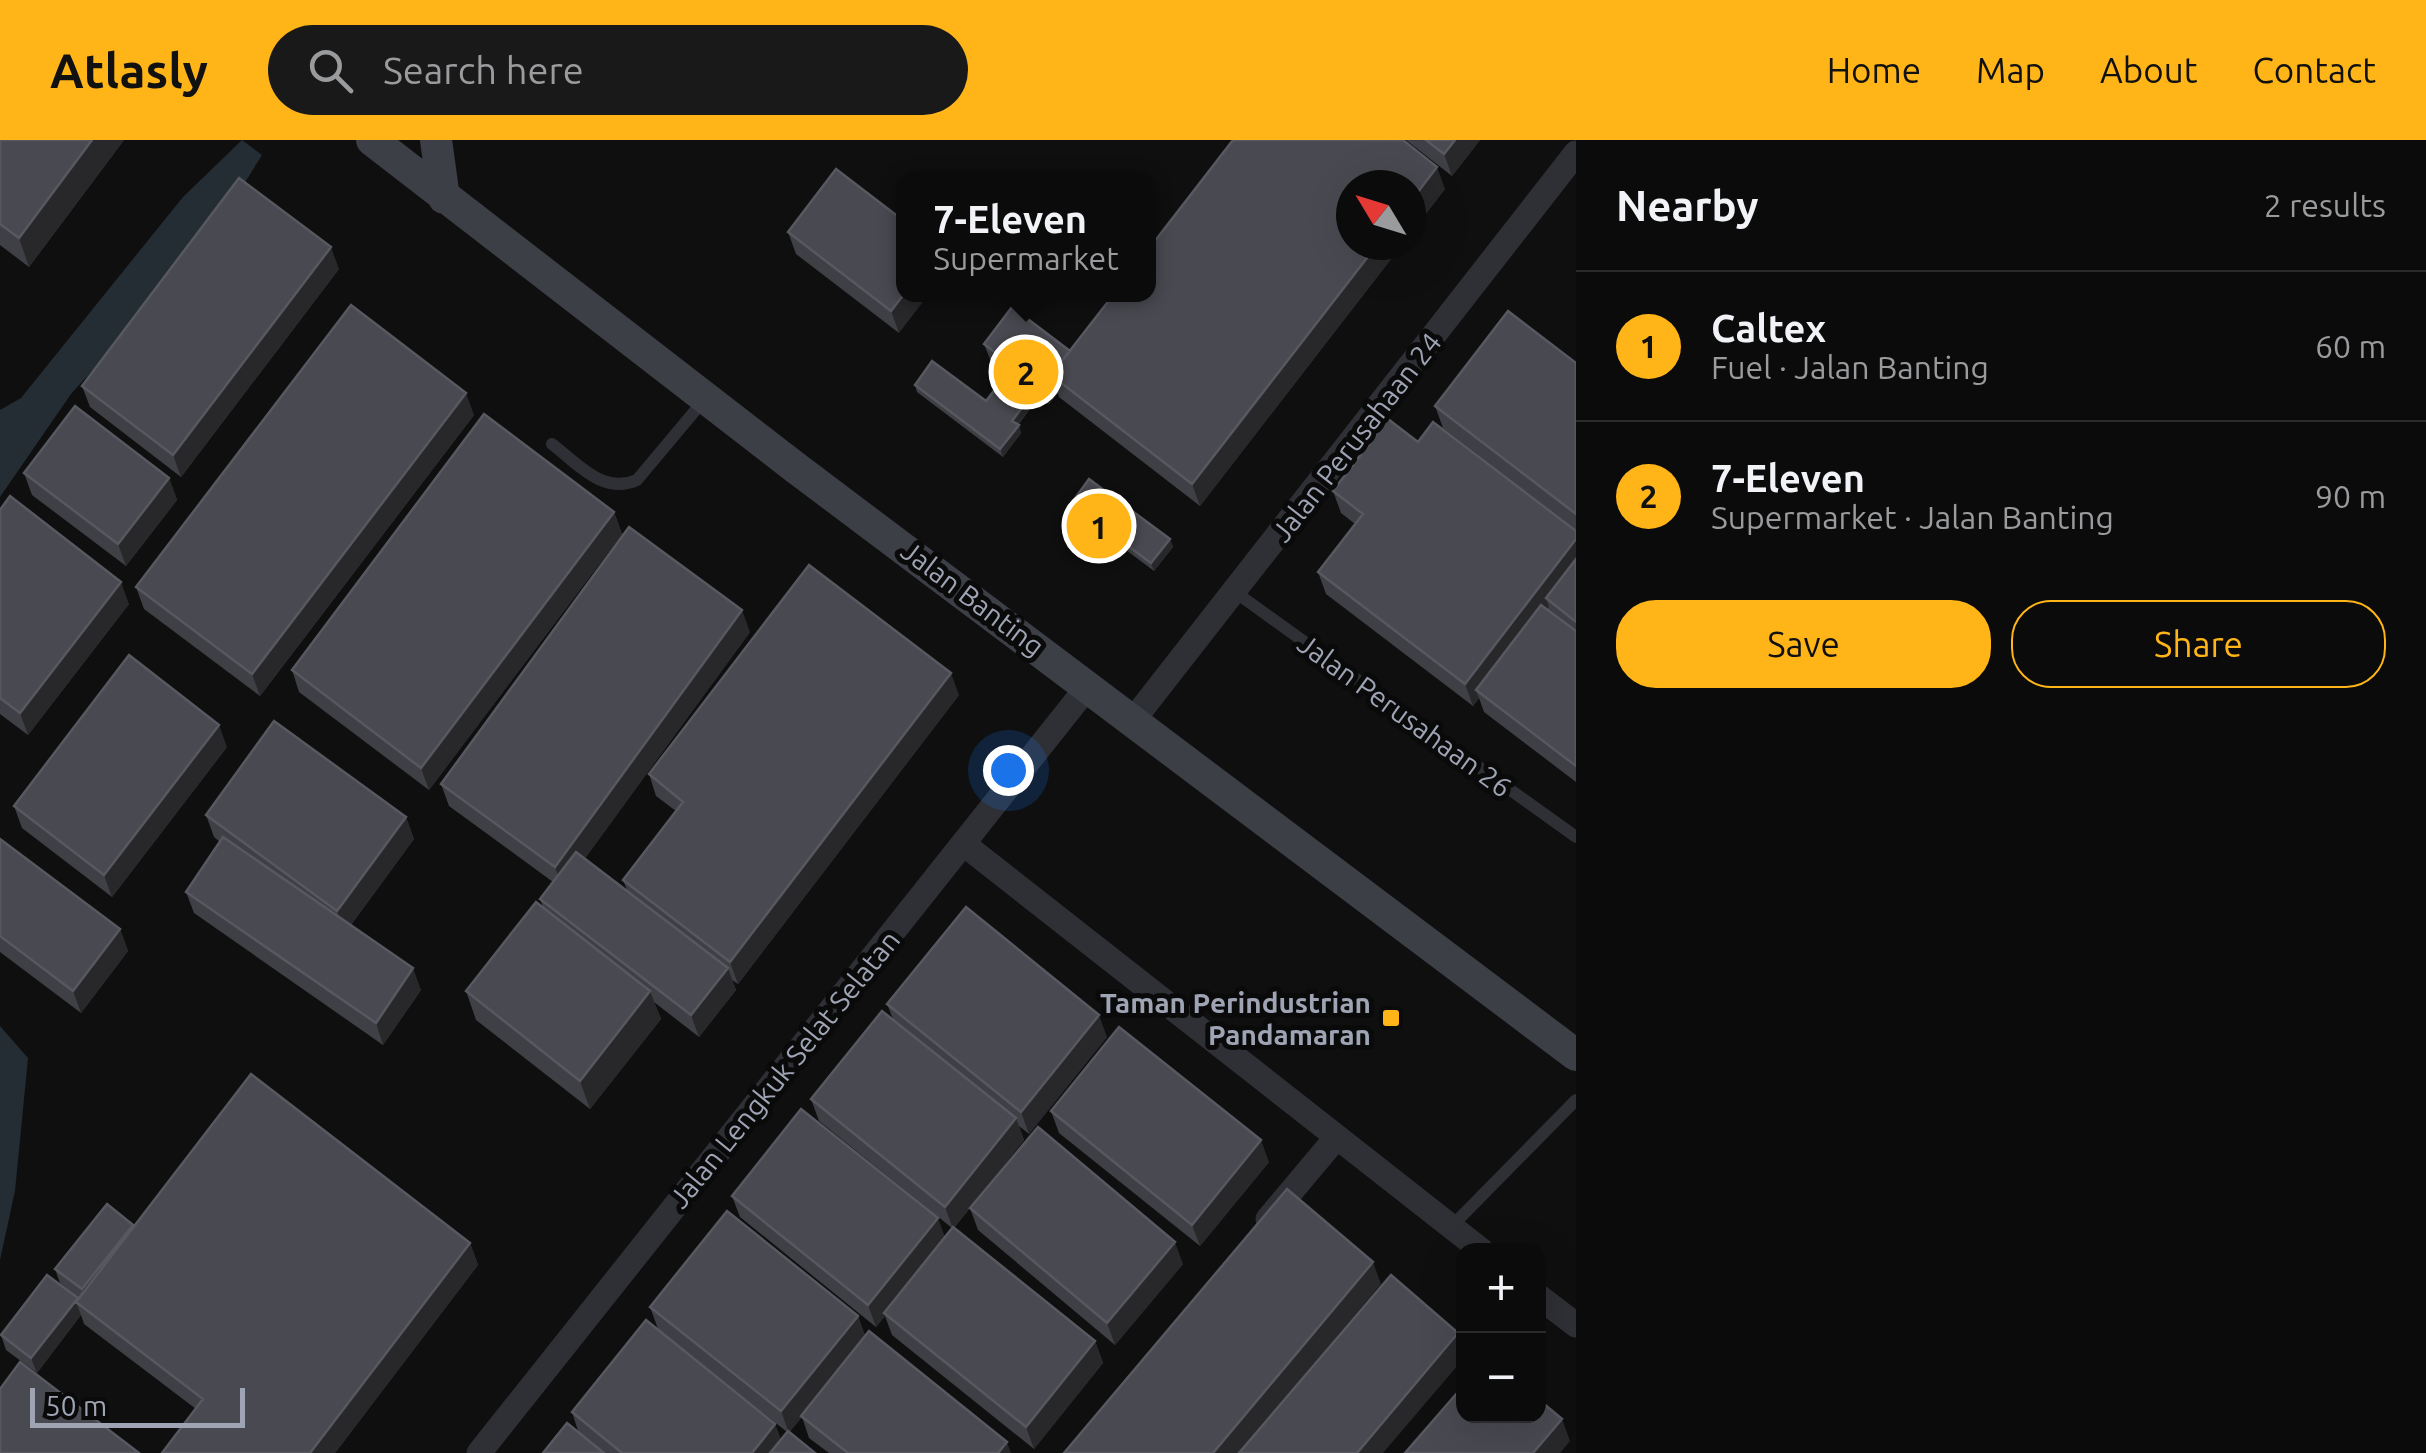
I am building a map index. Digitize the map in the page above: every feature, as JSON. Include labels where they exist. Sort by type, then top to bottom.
[{"type":"main road","name":"Jalan Banting","points":[[372,140],[706,398],[1576,1055]]},
{"type":"main road","points":[[436,140],[444,198]]},
{"type":"street","name":"Jalan Perusahaan 24","points":[[1134,720],[1576,153]]},
{"type":"street","name":"Jalan Lengkuk Selat Selatan","points":[[480,1453],[1089,686]]},
{"type":"street","points":[[964,845],[1472,1243]]},
{"type":"street","points":[[1248,1243],[1336,1138]]},
{"type":"street","points":[[1546,1302],[1576,1325]]},
{"type":"lane","points":[[552,444],[604,484],[623,487],[638,480],[706,398]]},
{"type":"lane","name":"Jalan Perusahaan 26","points":[[1235,592],[1576,837]]},
{"type":"lane","points":[[1451,1227],[1576,1100]]},
{"type":"shaded area","points":[[242,140],[262,155],[206,245],[71,394],[0,497],[0,410],[21,398],[183,197]]},
{"type":"shaded area","points":[[0,1026],[28,1058],[15,1191],[0,1260]]},
{"type":"building","points":[[0,140],[92,140],[19,238],[0,224]]},
{"type":"building","points":[[1233,140],[1403,140],[1437,167],[1426,181],[1426,170],[1336,170],[1336,260],[1365,260],[1192,484],[1051,375],[1108,302],[1156,302],[1156,240]]},
{"type":"building","points":[[1426,140],[1455,140],[1444,154]]},
{"type":"building","points":[[836,169],[896,215],[898,302],[891,311],[788,232]]},
{"type":"building","points":[[239,178],[331,247],[173,455],[82,386]]},
{"type":"building","points":[[351,305],[466,393],[252,674],[136,587]]},
{"type":"building","points":[[1012,307],[1070,351],[1043,390],[984,344]]},
{"type":"building","points":[[1508,311],[1576,363],[1576,514],[1435,406]]},
{"type":"building","points":[[932,361],[986,401],[1010,370],[1036,389],[1012,421],[1019,425],[1000,449],[915,385]]},
{"type":"building","points":[[75,406],[169,478],[118,544],[24,473]]},
{"type":"building","points":[[484,414],[614,512],[421,768],[292,670]]},
{"type":"building","points":[[1388,419],[1418,442],[1433,422],[1576,531],[1576,539],[1465,684],[1318,572],[1363,514],[1333,491]]},
{"type":"building","points":[[1089,479],[1170,539],[1151,563],[1071,504]]},
{"type":"building","points":[[10,496],[121,582],[20,713],[0,698],[0,510]]},
{"type":"building","points":[[629,527],[742,610],[555,867],[441,784]]},
{"type":"building","points":[[1576,559],[1576,622],[1546,598]]},
{"type":"building","points":[[809,565],[951,673],[730,962],[623,880],[683,802],[649,774]]},
{"type":"building","points":[[1541,605],[1576,631],[1576,766],[1476,690]]},
{"type":"building","points":[[129,655],[219,725],[104,875],[14,806]]},
{"type":"building","points":[[274,721],[406,817],[337,911],[206,815]]},
{"type":"building","points":[[223,837],[413,968],[376,1023],[186,892]]},
{"type":"building","points":[[0,839],[120,929],[73,991],[0,936]]},
{"type":"building","points":[[576,852],[728,968],[691,1015],[540,899]]},
{"type":"building","points":[[536,902],[650,991],[580,1081],[466,991]]},
{"type":"building","points":[[966,907],[1099,1015],[1021,1112],[887,1004]]},
{"type":"building","points":[[882,1011],[1016,1118],[945,1207],[811,1099]]},
{"type":"building","points":[[1119,1027],[1261,1140],[1192,1225],[1051,1111]]},
{"type":"building","points":[[251,1074],[470,1243],[310,1453],[162,1453],[203,1399],[76,1302]]},
{"type":"building","points":[[801,1109],[938,1218],[868,1305],[732,1196]]},
{"type":"building","points":[[1038,1127],[1175,1242],[1107,1323],[970,1208]]},
{"type":"building","points":[[1287,1189],[1373,1262],[1213,1453],[1064,1453]]},
{"type":"building","points":[[107,1204],[133,1225],[82,1289],[55,1269]]},
{"type":"building","points":[[727,1211],[858,1316],[781,1411],[650,1307]]},
{"type":"building","points":[[953,1227],[1095,1341],[1026,1427],[884,1313]]},
{"type":"building","points":[[47,1275],[78,1298],[31,1358],[1,1335]]},
{"type":"building","points":[[1391,1275],[1456,1331],[1357,1453],[1239,1453]]},
{"type":"building","points":[[646,1320],[775,1424],[752,1453],[622,1453],[572,1412]]},
{"type":"building","points":[[869,1331],[1007,1442],[998,1453],[848,1453],[801,1416]]},
{"type":"building","points":[[20,1362],[139,1453],[0,1453],[0,1389]]},
{"type":"building","points":[[1456,1394],[1456,1423],[1546,1423],[1546,1406],[1562,1419],[1533,1453],[1405,1453]]},
{"type":"building","points":[[567,1423],[604,1453],[543,1453]]},
{"type":"building","points":[[788,1431],[815,1453],[770,1453]]},
{"type":"place","name":"7-Eleven","points":[[1026,372]]},
{"type":"place","name":"Caltex","points":[[1099,526]]},
{"type":"place","name":"Taman Perindustrian Pandamaran","points":[[1391,1018]]}]
